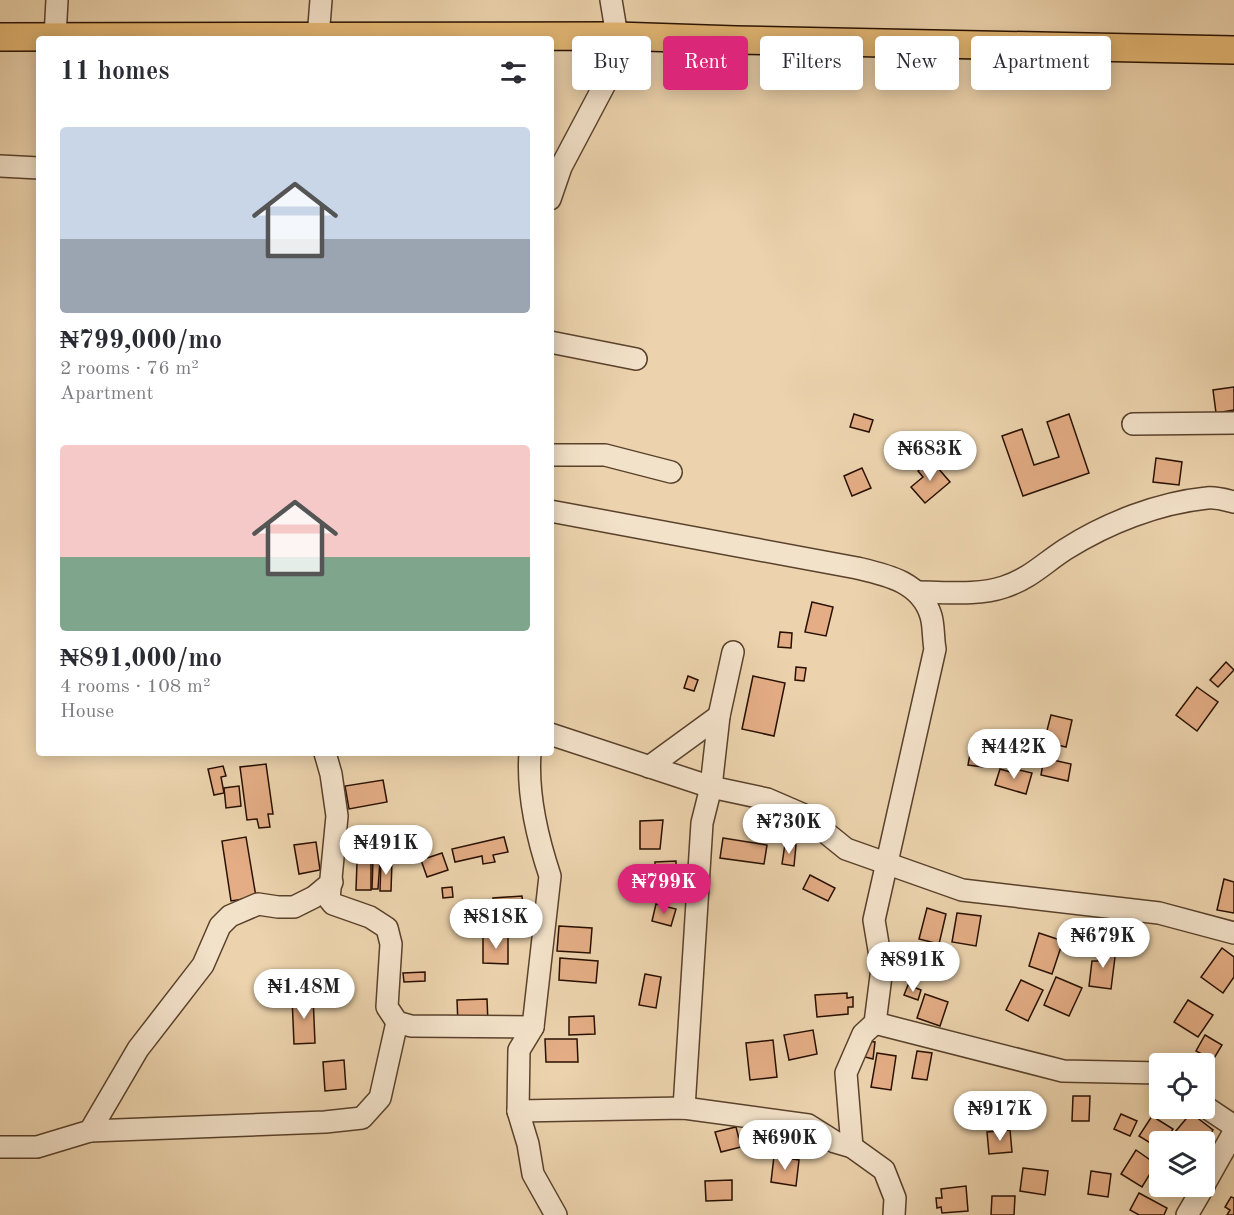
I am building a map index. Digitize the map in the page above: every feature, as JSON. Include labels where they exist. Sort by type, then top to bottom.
[{"type":"main road","points":[[0,37],[36,37]]},
{"type":"main road","points":[[554,37],[572,37]]},
{"type":"main road","points":[[651,37],[1234,50]]},
{"type":"street","points":[[55,36],[57,0]]},
{"type":"street","points":[[318,36],[321,0]]},
{"type":"street","points":[[611,0],[617,36]]},
{"type":"street","points":[[554,187],[561,167],[602,90]]},
{"type":"street","points":[[0,166],[36,168]]},
{"type":"street","points":[[554,343],[636,359]]},
{"type":"street","points":[[1133,424],[1234,423]]},
{"type":"street","points":[[554,455],[605,455],[671,471]]},
{"type":"street","points":[[554,512],[857,568],[892,577],[918,592],[1003,588],[1039,571],[1064,550],[1116,522],[1209,498],[1234,502]]},
{"type":"street","points":[[852,1147],[846,1072],[863,1034],[875,1023],[882,968],[874,920],[934,649],[931,616],[918,592]]},
{"type":"street","points":[[684,1108],[702,823],[711,787],[719,716],[733,652]]},
{"type":"street","points":[[649,766],[719,716]]},
{"type":"street","points":[[554,735],[711,787],[777,803],[804,815],[846,849],[962,890],[1159,913],[1234,933]]},
{"type":"street","points":[[326,756],[337,816],[329,897],[333,904],[370,917],[387,928],[392,944],[387,1007],[397,1022],[411,1026],[533,1027]]},
{"type":"street","points":[[530,756],[528,780],[544,858],[550,876],[533,1027],[519,1050],[518,1111],[528,1144],[533,1174],[556,1215]]},
{"type":"street","points":[[90,1131],[138,1049],[203,965],[220,926],[230,916],[258,904],[294,907],[314,897],[332,882]]},
{"type":"street","points":[[0,1147],[37,1147],[90,1131],[325,1122],[362,1118],[380,1098],[397,1022]]},
{"type":"street","points":[[875,1023],[1063,1071],[1149,1072]]},
{"type":"street","points":[[518,1111],[684,1108],[808,1125],[836,1142],[852,1147],[884,1170],[895,1198],[894,1215]]},
{"type":"street","points":[[1215,1113],[1234,1126]]},
{"type":"street","points":[[1215,1166],[1234,1132]]},
{"type":"street","points":[[1187,1215],[1198,1197]]},
{"type":"building","points":[[1234,387],[1234,410],[1216,413],[1213,390]]},
{"type":"building","points":[[854,414],[873,420],[869,432],[850,427]]},
{"type":"building","points":[[1069,414],[1089,473],[1023,496],[1002,436],[1022,429],[1034,465],[1059,457],[1047,422]]},
{"type":"building","points":[[1156,458],[1182,462],[1179,485],[1153,482]]},
{"type":"building","points":[[931,460],[950,482],[925,503],[911,487],[923,477],[918,471]]},
{"type":"building","points":[[862,468],[871,488],[852,496],[844,476]]},
{"type":"building","points":[[812,602],[833,607],[826,636],[805,632]]},
{"type":"building","points":[[780,632],[792,633],[791,648],[778,647]]},
{"type":"building","points":[[1226,662],[1234,670],[1218,687],[1210,680]]},
{"type":"building","points":[[796,667],[806,668],[804,681],[795,680]]},
{"type":"building","points":[[688,676],[698,680],[694,691],[684,688]]},
{"type":"building","points":[[753,676],[785,683],[774,736],[742,729]]},
{"type":"building","points":[[1197,687],[1218,702],[1197,731],[1176,715]]},
{"type":"building","points":[[1051,715],[1072,720],[1066,747],[1044,742]]},
{"type":"building","points":[[970,754],[985,756],[983,767],[968,765]]},
{"type":"building","points":[[1044,758],[1071,764],[1068,781],[1041,775]]},
{"type":"building","points":[[266,764],[273,814],[268,814],[270,827],[259,828],[257,819],[247,820],[240,767]]},
{"type":"building","points":[[223,766],[226,776],[221,777],[224,793],[214,795],[208,769]]},
{"type":"building","points":[[1000,769],[1014,773],[1015,769],[1032,773],[1026,794],[995,785]]},
{"type":"building","points":[[383,780],[387,802],[349,809],[345,786]]},
{"type":"building","points":[[239,786],[241,806],[226,808],[224,788]]},
{"type":"building","points":[[663,820],[660,849],[640,849],[640,821]]},
{"type":"building","points":[[246,837],[256,897],[231,901],[222,841]]},
{"type":"building","points":[[504,837],[508,852],[493,855],[495,862],[483,864],[482,856],[455,862],[452,849]]},
{"type":"building","points":[[723,838],[767,845],[764,864],[720,858]]},
{"type":"building","points":[[316,842],[320,870],[299,874],[294,845]]},
{"type":"building","points":[[785,844],[796,845],[794,866],[782,864]]},
{"type":"building","points":[[442,853],[448,870],[427,877],[421,860]]},
{"type":"building","points":[[373,860],[380,861],[378,889],[372,889]]},
{"type":"building","points":[[381,860],[392,860],[391,891],[380,891]]},
{"type":"building","points":[[676,861],[676,875],[655,875],[655,862]]},
{"type":"building","points":[[357,862],[371,862],[371,890],[356,890]]},
{"type":"building","points":[[810,875],[835,888],[828,901],[803,889]]},
{"type":"building","points":[[1224,879],[1234,882],[1234,913],[1217,910]]},
{"type":"building","points":[[452,887],[453,897],[443,898],[442,888]]},
{"type":"building","points":[[522,896],[524,915],[495,918],[493,898]]},
{"type":"building","points":[[656,904],[676,909],[671,926],[652,921]]},
{"type":"building","points":[[927,908],[946,914],[939,944],[919,939]]},
{"type":"building","points":[[957,913],[981,916],[976,946],[952,942]]},
{"type":"building","points":[[559,926],[592,928],[590,953],[557,951]]},
{"type":"building","points":[[1039,933],[1063,941],[1052,974],[1029,966]]},
{"type":"building","points":[[483,936],[508,936],[508,964],[483,963]]},
{"type":"building","points":[[1099,947],[1116,949],[1111,989],[1089,986],[1092,961],[1098,961]]},
{"type":"building","points":[[1222,948],[1234,957],[1234,977],[1223,993],[1201,977]]},
{"type":"building","points":[[560,958],[598,961],[596,983],[559,980]]},
{"type":"building","points":[[425,972],[425,981],[404,982],[403,973]]},
{"type":"building","points":[[645,974],[661,977],[656,1008],[639,1005]]},
{"type":"building","points":[[1056,977],[1082,988],[1069,1016],[1044,1005]]},
{"type":"building","points":[[1021,980],[1043,990],[1028,1021],[1006,1010]]},
{"type":"building","points":[[908,985],[921,990],[918,1000],[904,995]]},
{"type":"building","points":[[847,993],[847,998],[853,997],[853,1007],[848,1007],[848,1014],[817,1017],[815,995]]},
{"type":"building","points":[[925,994],[948,1002],[940,1026],[917,1018]]},
{"type":"building","points":[[313,996],[315,1043],[294,1044],[292,997]]},
{"type":"building","points":[[487,999],[488,1023],[458,1024],[457,1000]]},
{"type":"building","points":[[1188,1000],[1213,1015],[1198,1037],[1174,1022]]},
{"type":"building","points":[[594,1016],[595,1034],[569,1035],[569,1017]]},
{"type":"building","points":[[813,1030],[817,1054],[789,1060],[784,1035]]},
{"type":"building","points":[[1205,1035],[1222,1045],[1215,1057],[1215,1053],[1196,1051]]},
{"type":"building","points":[[545,1039],[577,1039],[578,1062],[546,1062]]},
{"type":"building","points":[[773,1040],[777,1077],[750,1080],[746,1043]]},
{"type":"building","points":[[867,1041],[875,1042],[873,1059],[865,1057]]},
{"type":"building","points":[[917,1051],[932,1053],[927,1080],[912,1078]]},
{"type":"building","points":[[877,1053],[896,1056],[891,1090],[871,1087]]},
{"type":"building","points":[[344,1060],[346,1089],[325,1091],[323,1062]]},
{"type":"building","points":[[1073,1096],[1090,1096],[1089,1121],[1072,1121]]},
{"type":"building","points":[[1121,1114],[1137,1121],[1130,1136],[1114,1129]]},
{"type":"building","points":[[1150,1119],[1157,1119],[1173,1129],[1172,1131],[1149,1131],[1149,1142],[1139,1136]]},
{"type":"building","points":[[1186,1119],[1199,1119],[1213,1130],[1212,1131],[1176,1131]]},
{"type":"building","points":[[736,1127],[741,1147],[721,1152],[715,1132]]},
{"type":"building","points":[[770,1127],[810,1130],[809,1146],[803,1146],[802,1155],[768,1152]]},
{"type":"building","points":[[1010,1130],[1012,1152],[989,1154],[987,1132]]},
{"type":"building","points":[[1136,1150],[1149,1159],[1149,1176],[1142,1187],[1121,1174]]},
{"type":"building","points":[[774,1156],[799,1160],[796,1186],[771,1182]]},
{"type":"building","points":[[1023,1168],[1048,1171],[1045,1195],[1020,1191]]},
{"type":"building","points":[[1091,1171],[1111,1174],[1108,1197],[1088,1194]]},
{"type":"building","points":[[732,1180],[732,1200],[706,1201],[705,1181]]},
{"type":"building","points":[[966,1186],[968,1211],[942,1213],[941,1207],[937,1208],[936,1198],[942,1198],[941,1189]]},
{"type":"building","points":[[1139,1193],[1167,1208],[1164,1215],[1139,1215],[1130,1210]]},
{"type":"building","points":[[992,1196],[1015,1196],[1014,1215],[991,1215]]},
{"type":"building","points":[[1231,1197],[1234,1198],[1234,1215],[1227,1215],[1230,1210],[1225,1207]]}]
